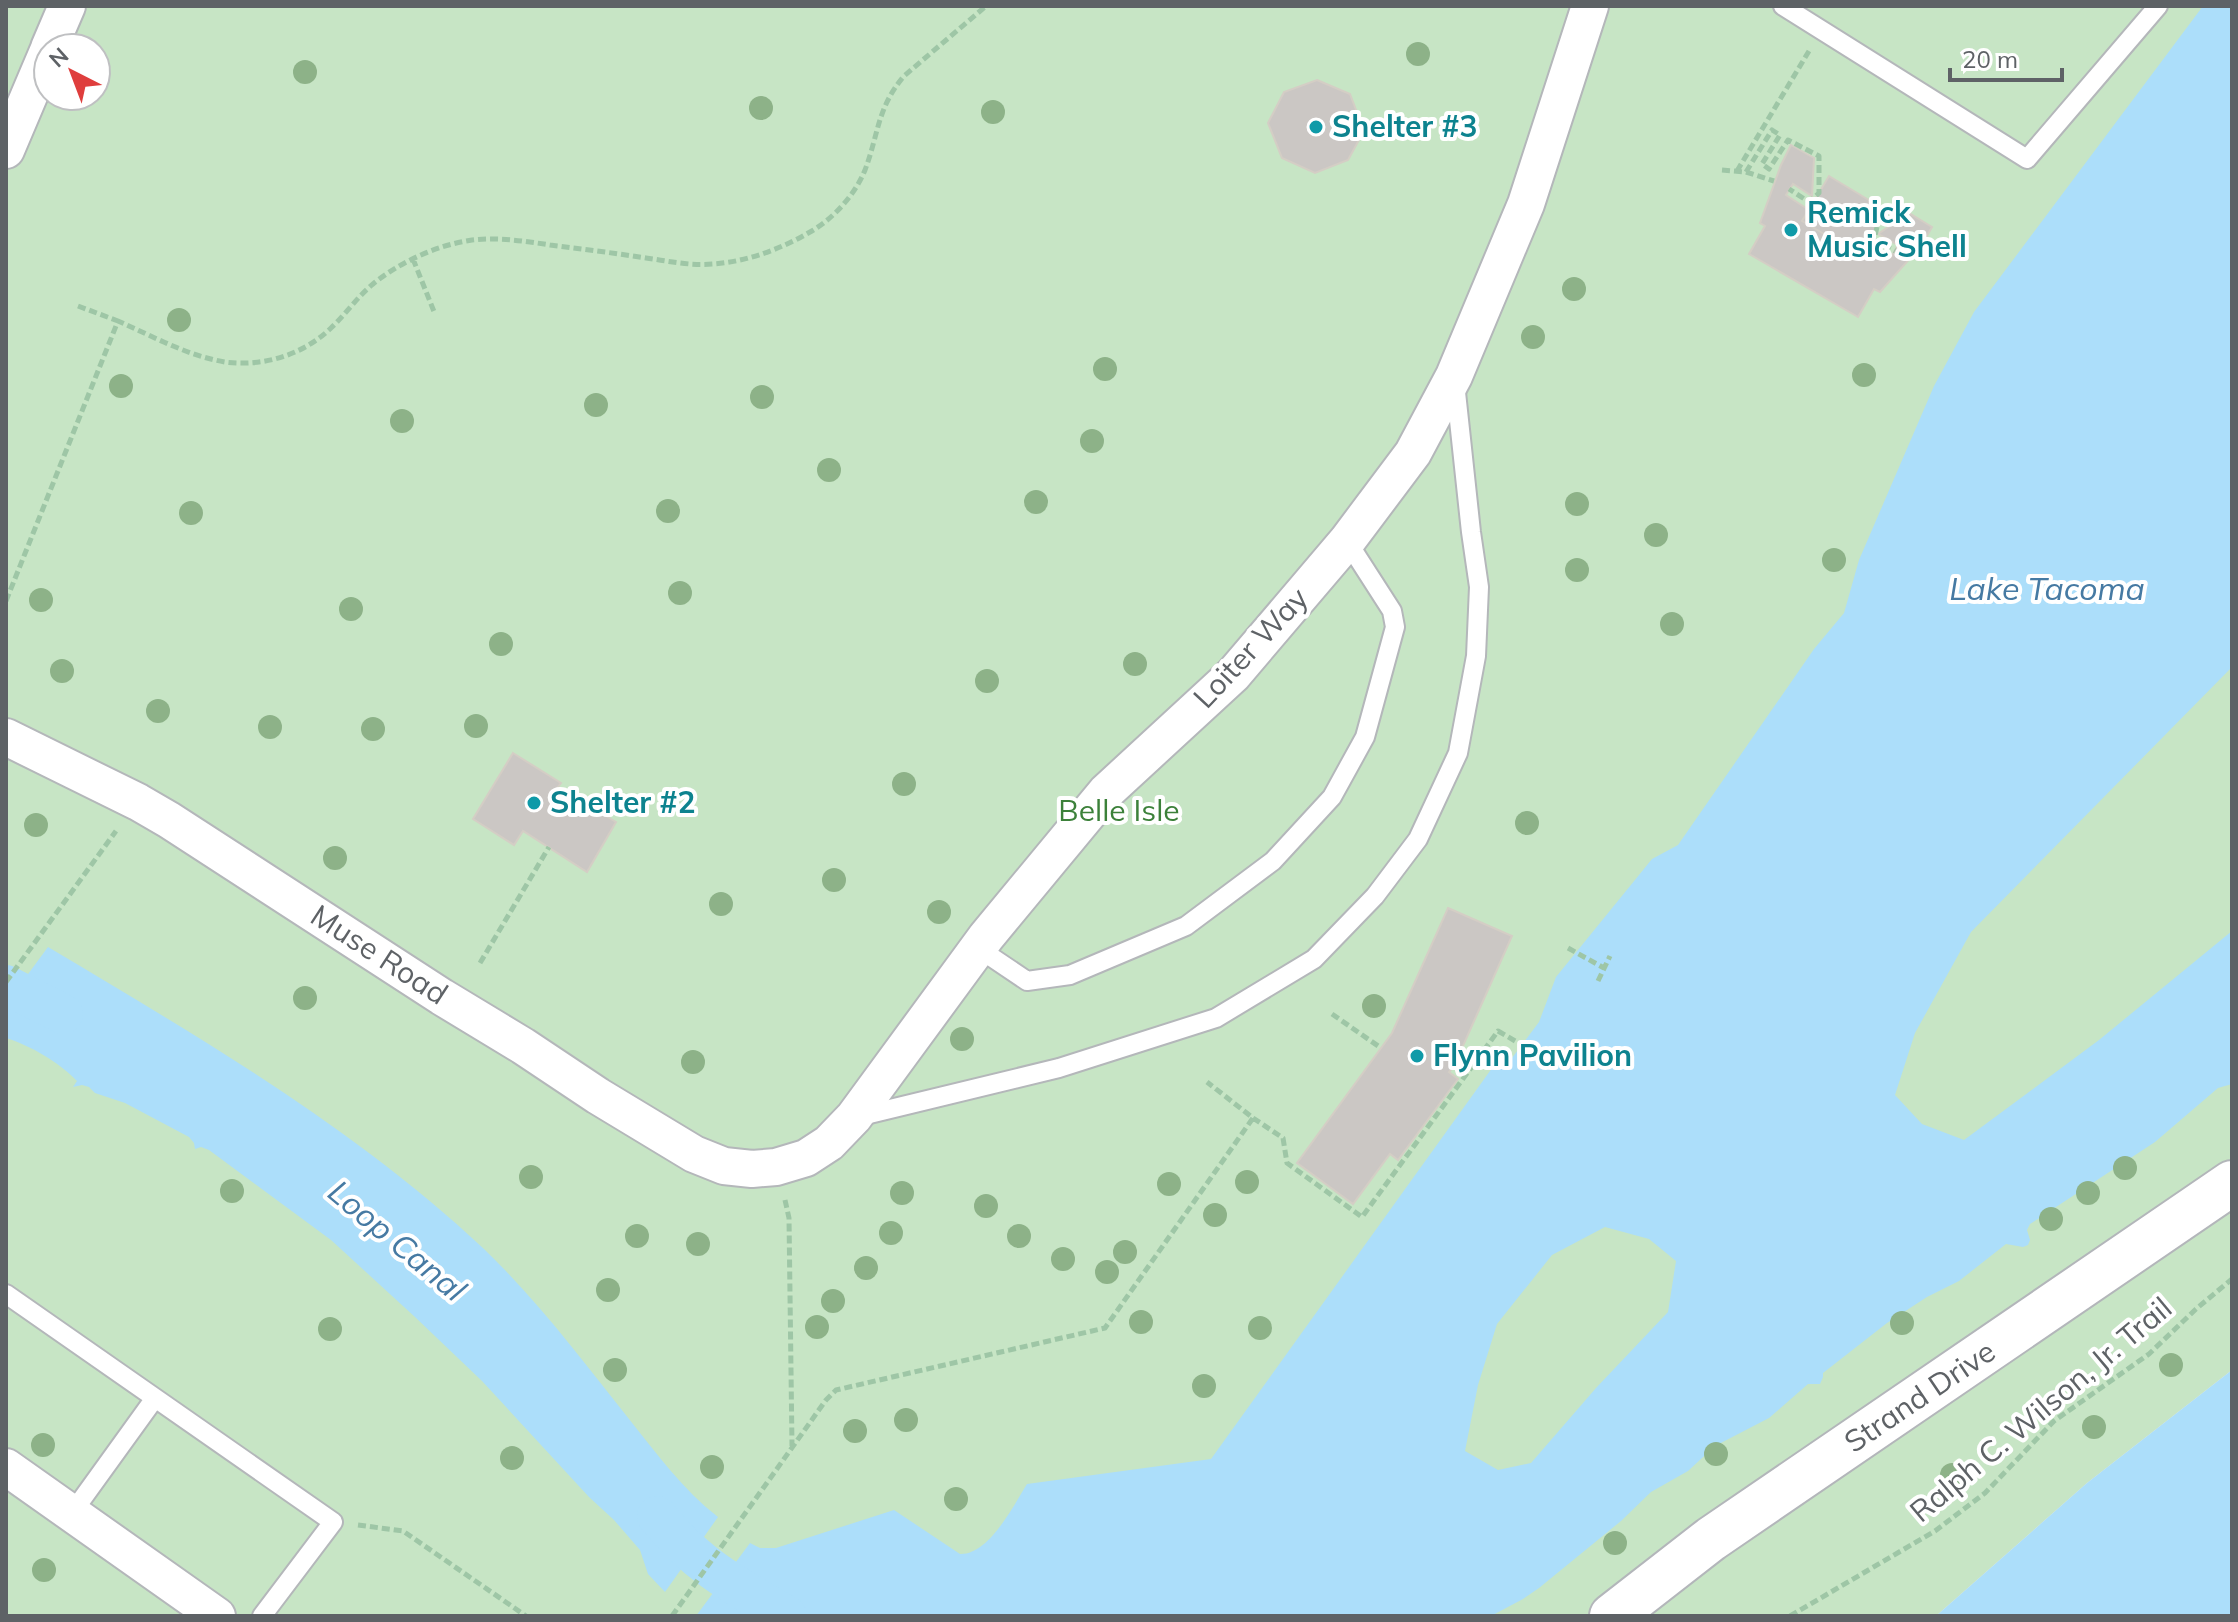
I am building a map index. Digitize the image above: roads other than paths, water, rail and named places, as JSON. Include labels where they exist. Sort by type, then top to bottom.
[{"type":"street","points":[[56,32],[67,6]]},
{"type":"street","name":"Loiter Way","points":[[752,1169],[776,1167],[806,1158],[829,1143],[854,1117],[978,948],[1106,792],[1233,675],[1347,541],[1413,453],[1454,376],[1526,204],[1590,6]]},
{"type":"street","points":[[6,150],[32,90]]},
{"type":"street","name":"Muse Road","points":[[6,737],[138,802],[694,1154],[724,1166],[752,1169]]},
{"type":"street","name":"Strand Drive","points":[[1612,1616],[1711,1539],[2232,1183]]},
{"type":"street","points":[[6,1467],[217,1616]]},
{"type":"lane","points":[[1783,6],[2027,159],[2158,6]]},
{"type":"lane","points":[[854,1117],[1059,1068],[1216,1018],[1314,959],[1375,896],[1418,839],[1458,753],[1476,656],[1479,587],[1454,376]]},
{"type":"lane","points":[[978,948],[1027,981],[1070,975],[1114,957],[1186,926],[1273,861],[1332,797],[1365,737],[1395,627],[1392,611],[1347,541]]},
{"type":"lane","points":[[6,1294],[333,1522],[262,1616]]},
{"type":"lane","points":[[72,1513],[155,1398]]},
{"type":"water","name":"Lake Tacoma","points":[[2203,6],[2232,6],[2232,667],[1971,932],[1915,1033],[1895,1095],[1922,1124],[1964,1140],[2099,1040],[2232,931],[2232,1084],[2218,1088],[2155,1142],[2030,1224],[2027,1230],[2028,1245],[2006,1244],[1959,1281],[1887,1323],[1823,1373],[1820,1384],[1808,1384],[1769,1418],[1715,1446],[1688,1471],[1651,1492],[1621,1521],[1539,1588],[1491,1616],[696,1616],[750,1543],[760,1548],[776,1548],[894,1510],[960,1554],[971,1552],[981,1547],[999,1528],[1027,1484],[1211,1459],[1495,1064],[1506,1066],[1539,1022],[1556,977],[1652,859],[1678,845],[1814,649],[1844,613],[1859,560],[1934,386],[1974,312]],"holes":[[[1605,1227],[1649,1239],[1676,1261],[1668,1312],[1531,1463],[1498,1470],[1465,1451],[1478,1385],[1497,1324],[1552,1255]]]},
{"type":"water","points":[[48,947],[218,1050],[329,1124],[434,1205],[504,1269],[560,1332],[671,1471],[718,1517],[665,1592],[648,1574],[640,1550],[614,1520],[482,1381],[331,1240],[209,1150],[201,1147],[195,1149],[189,1137],[125,1103],[95,1093],[89,1087],[73,1087],[77,1081],[62,1067],[35,1050],[6,1038],[6,1004]]},
{"type":"water","points":[[2232,1370],[2232,1616],[1936,1616],[2087,1483]]},
{"type":"waterway","name":"Loop Canal","points":[[6,985],[63,1014]]},
{"type":"waterway","name":"Loop Canal","points":[[657,1516],[701,1561],[787,1616]]},
{"type":"place","name":"Shelter #3","points":[[1316,127]]},
{"type":"place","name":"Remick Music Shell","points":[[1791,230]]},
{"type":"place","name":"Shelter #2","points":[[534,803]]},
{"type":"place","name":"Flynn Pavilion","points":[[1417,1056]]},
{"type":"park label","name":"Belle Isle","points":[[1119,811]]}]
